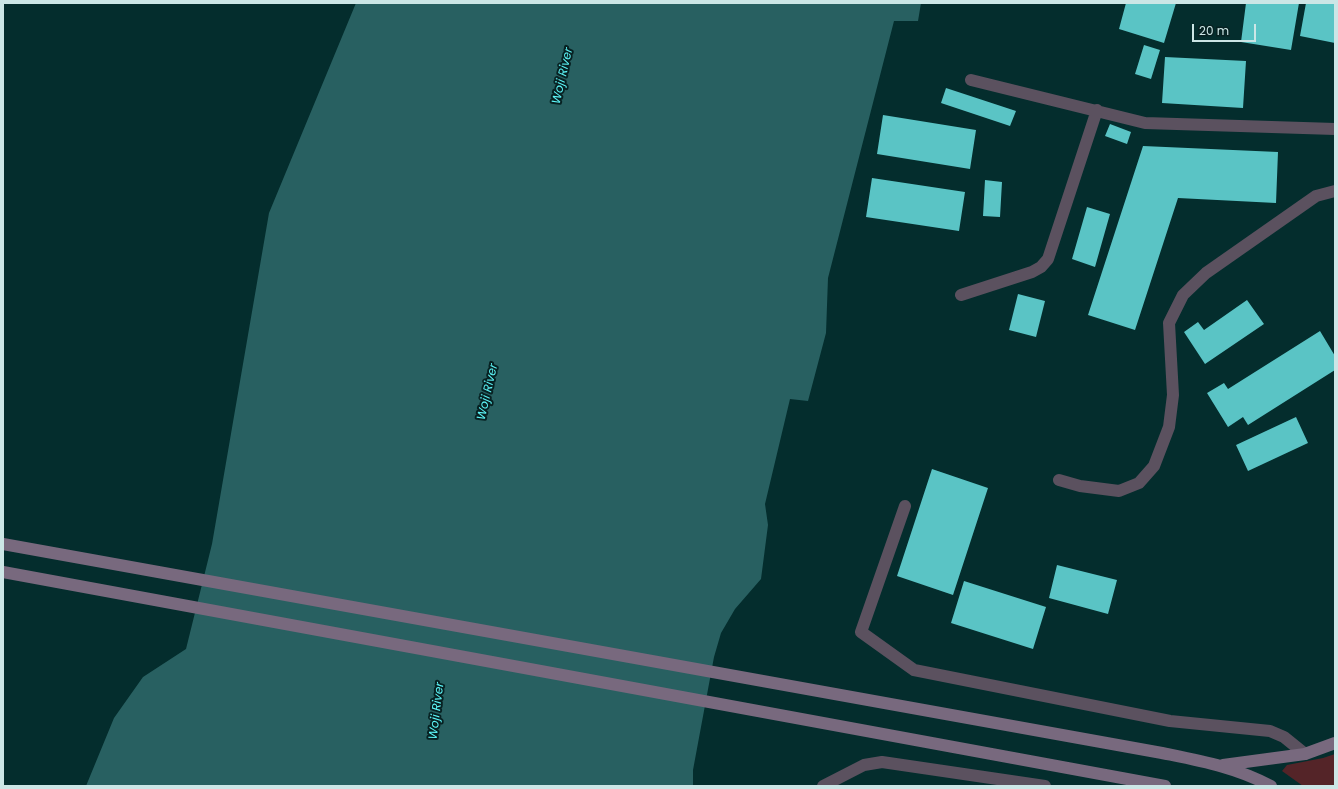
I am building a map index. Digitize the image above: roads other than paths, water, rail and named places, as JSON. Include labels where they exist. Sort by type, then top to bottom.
[{"type":"main road","points":[[3,544],[1222,765],[1271,786]]},
{"type":"main road","points":[[3,572],[1166,786]]},
{"type":"main road","points":[[1222,765],[1305,754],[1335,743]]},
{"type":"lane","points":[[971,80],[1146,123],[1335,129]]},
{"type":"lane","points":[[961,295],[1032,272],[1041,267],[1048,259],[1097,110]]},
{"type":"lane","points":[[1059,480],[1080,486],[1119,491],[1138,483],[1154,466],[1169,427],[1173,395],[1169,322],[1183,295],[1206,273],[1316,196],[1335,191]]},
{"type":"lane","points":[[904,506],[861,632],[914,670],[1170,721],[1270,731],[1284,737],[1305,754]]},
{"type":"lane","points":[[823,786],[864,765],[882,762],[1045,786]]},
{"type":"water","name":"Woji River","points":[[356,3],[921,3],[918,21],[894,21],[828,278],[826,333],[808,401],[790,399],[765,504],[768,525],[761,579],[735,609],[721,633],[714,657],[693,770],[693,786],[86,786],[114,718],[143,677],[186,649],[212,544],[269,213]]}]
